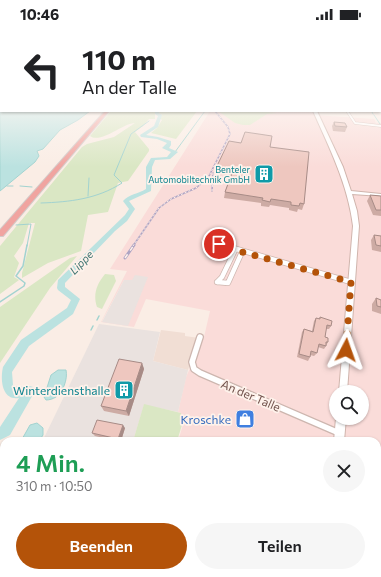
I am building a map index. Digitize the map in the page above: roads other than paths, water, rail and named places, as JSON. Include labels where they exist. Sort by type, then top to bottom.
[{"type":"highway","points":[[0,234],[102,117]]},
{"type":"street","points":[[317,117],[350,192],[356,226],[344,385]]},
{"type":"street","points":[[350,117],[353,122],[356,123],[381,126]]},
{"type":"street","points":[[350,192],[381,195]]},
{"type":"street","points":[[219,244],[235,250],[351,282]]},
{"type":"street","points":[[235,250],[220,283],[228,283],[242,252]]},
{"type":"street","name":"An der Talle","points":[[200,337],[192,362],[194,370],[340,437],[341,425]]},
{"type":"water","points":[[0,117],[83,117],[60,130],[43,149],[37,151],[39,156],[35,162],[0,191]]},
{"type":"water","points":[[58,370],[66,370],[64,385],[61,392],[56,397],[46,400],[44,397],[51,375]]},
{"type":"water","points":[[37,423],[43,428],[42,437],[23,437],[30,425]]},
{"type":"waterway","name":"Lippe","points":[[0,434],[6,431],[29,391],[15,393],[7,388],[7,371],[25,343],[70,311],[76,299],[61,288],[61,282],[130,213],[132,209],[126,201],[131,197],[149,190],[149,167],[153,159],[168,158],[175,152],[165,148],[169,145],[169,142],[142,135],[156,127],[159,117]]},
{"type":"waterway","points":[[175,152],[201,117]]},
{"type":"waterway","points":[[375,117],[380,124]]},
{"type":"waterway","points":[[41,203],[83,199],[103,193],[122,183],[114,175],[131,134],[149,121]]},
{"type":"waterway","points":[[88,196],[89,178]]},
{"type":"waterway","points":[[7,186],[13,186]]},
{"type":"waterway","points":[[20,186],[32,187]]},
{"type":"waterway","points":[[16,225],[31,224],[27,246]]},
{"type":"waterway","points":[[0,302],[24,286],[25,283],[16,276],[23,266],[27,245]]},
{"type":"waterway","points":[[97,320],[99,316]]},
{"type":"waterway","points":[[91,330],[93,326]]},
{"type":"railway","points":[[133,246],[159,208],[171,199],[196,188],[208,178],[230,134],[228,127],[220,117]]},
{"type":"railway","points":[[212,191],[213,173]]},
{"type":"railway","points":[[125,258],[134,245]]},
{"type":"place","name":"Benteler Automobiltechnik GmbH","points":[[264,174]]},
{"type":"place","name":"Winterdiensthalle","points":[[124,390]]},
{"type":"place","name":"Kroschke","points":[[245,419]]}]
